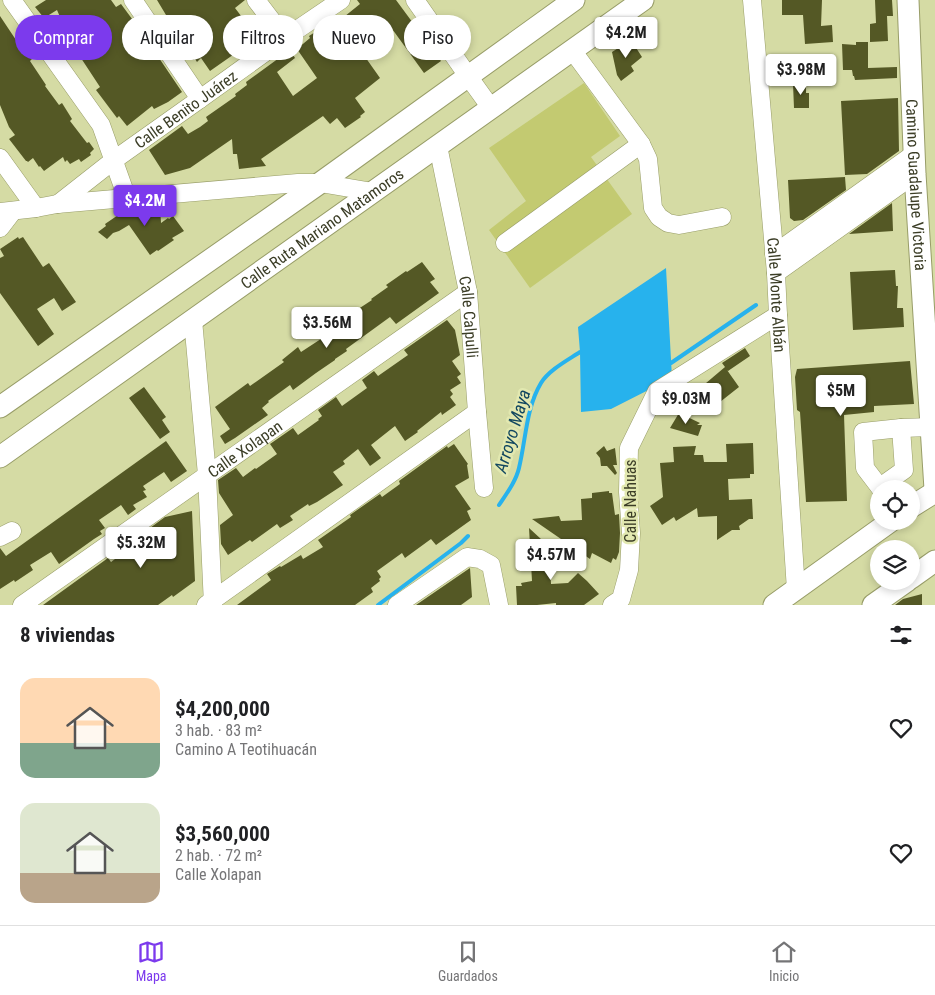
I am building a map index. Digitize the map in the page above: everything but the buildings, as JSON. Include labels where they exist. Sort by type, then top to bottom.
[{"type":"main road","points":[[0,407],[320,183],[574,0]]},
{"type":"main road","name":"Calle Ruta Mariano Matamoros","points":[[0,458],[643,0]]},
{"type":"main road","name":"Camino Guadalupe Victoria","points":[[908,0],[915,164],[935,490]]},
{"type":"main road","points":[[920,501],[935,490]]},
{"type":"main road","points":[[774,605],[879,530]]},
{"type":"main road","points":[[920,572],[935,561]]},
{"type":"main road","points":[[873,605],[894,590]]},
{"type":"street","points":[[12,0],[101,125],[127,198]]},
{"type":"street","points":[[132,0],[200,99]]},
{"type":"street","points":[[256,0],[267,15]]},
{"type":"street","name":"Calle Benito Juárez","points":[[303,26],[341,0]]},
{"type":"street","points":[[415,0],[491,108]]},
{"type":"street","name":"Calle Monte Albán","points":[[752,0],[776,273],[796,590]]},
{"type":"street","points":[[572,50],[641,144],[648,159],[653,208],[659,217],[668,223],[678,225],[722,217]]},
{"type":"street","name":"Calle Benito Juárez","points":[[57,204],[114,160],[254,60]]},
{"type":"street","points":[[505,243],[641,144]]},
{"type":"street","name":"Calle Calpulli","points":[[438,146],[468,292],[484,488]]},
{"type":"street","points":[[0,158],[36,208]]},
{"type":"street","points":[[774,254],[915,164]]},
{"type":"street","points":[[776,273],[915,164]]},
{"type":"street","points":[[0,228],[7,211],[57,204],[298,183],[320,183],[373,192]]},
{"type":"street","name":"Calle Xolapan","points":[[22,605],[468,292]]},
{"type":"street","name":"Calle Nahuas","points":[[612,605],[621,599],[629,570],[631,533],[628,492],[629,448],[657,391],[778,315]]},
{"type":"street","points":[[193,320],[207,474],[211,603]]},
{"type":"street","points":[[211,603],[477,412]]},
{"type":"street","points":[[874,480],[865,468],[863,432],[931,427]]},
{"type":"street","points":[[891,480],[904,470],[901,428]]},
{"type":"street","points":[[397,605],[467,557],[480,559],[491,565],[499,605]]},
{"type":"green space","points":[[584,83],[620,136],[591,157],[632,214],[530,288],[489,230],[526,201],[489,148]]},
{"type":"water","points":[[666,268],[672,378],[611,409],[581,412],[578,327]]},
{"type":"waterway","name":"Arroyo Maya","points":[[671,363],[756,305]]},
{"type":"waterway","name":"Arroyo Maya","points":[[499,505],[518,473],[529,413],[541,383],[544,378],[564,362],[580,352]]},
{"type":"waterway","name":"Arroyo Maya","points":[[378,605],[468,536]]}]
